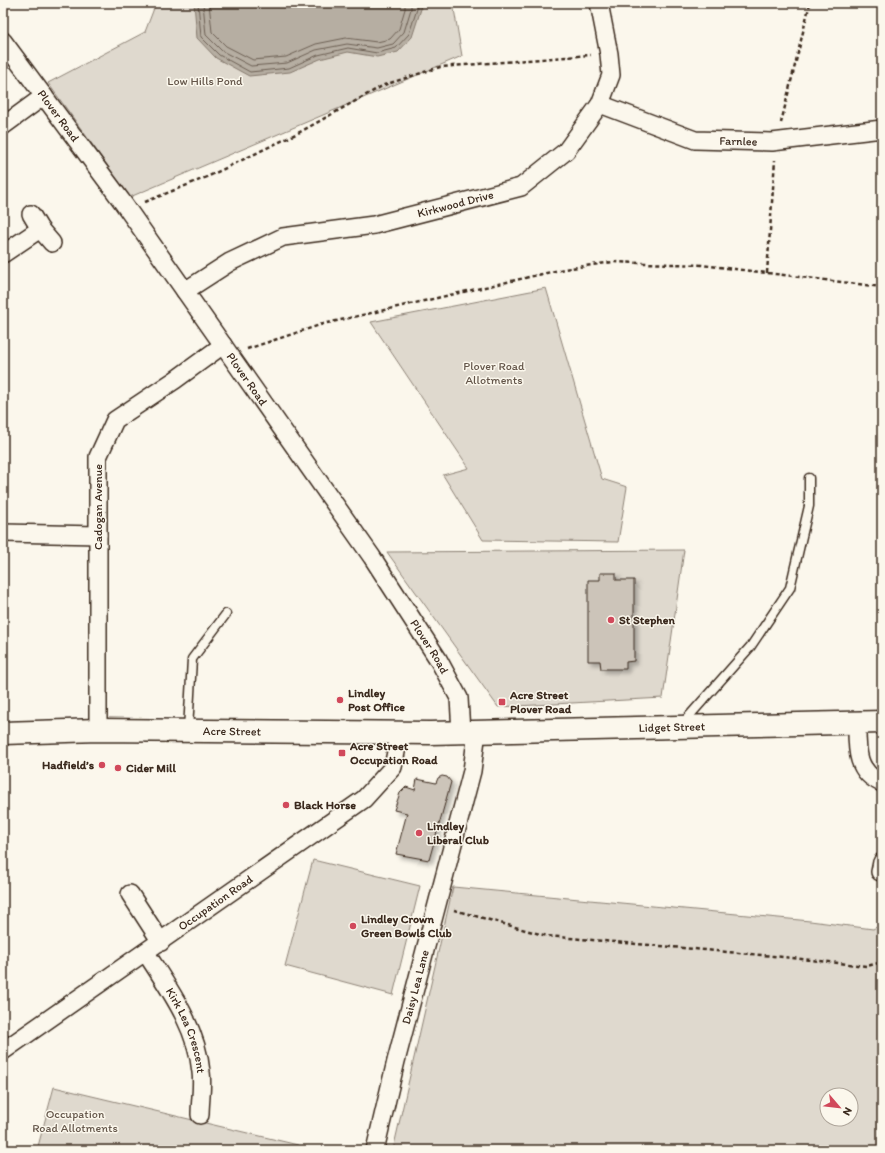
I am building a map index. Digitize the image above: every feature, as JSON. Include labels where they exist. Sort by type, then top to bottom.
[{"type":"street","name":"Kirkwood Drive","points":[[185,291],[230,262],[283,237],[374,225],[521,187],[566,152],[600,104],[611,75],[609,54],[599,3]]},
{"type":"street","name":"Plover Road","points":[[3,42],[128,210],[372,557],[438,659],[459,698],[469,731]]},
{"type":"street","points":[[3,126],[44,96]]},
{"type":"street","name":"Farnlee","points":[[600,104],[695,140],[777,141],[882,129]]},
{"type":"street","points":[[31,214],[40,229],[52,243]]},
{"type":"street","points":[[3,254],[40,229]]},
{"type":"street","name":"Cadogan Avenue","points":[[98,730],[98,457],[115,420],[176,380],[226,350]]},
{"type":"street","points":[[3,533],[98,534]]},
{"type":"street","points":[[857,722],[857,752],[865,772],[882,783]]},
{"type":"street","name":"Lidget Street","points":[[469,731],[882,722]]},
{"type":"street","name":"Acre Street","points":[[3,733],[98,730],[469,731]]},
{"type":"street","name":"Daisy Lea Lane","points":[[375,1150],[396,1061],[472,771],[469,731]]},
{"type":"street","name":"Occupation Road","points":[[3,1051],[364,800],[393,768],[400,732]]},
{"type":"street","points":[[130,894],[161,942]]},
{"type":"street","name":"Kirk Lea Crescent","points":[[146,953],[174,996],[193,1034],[202,1072],[200,1115]]},
{"type":"lane","points":[[679,726],[751,646],[790,588],[809,506],[809,478]]},
{"type":"lane","points":[[188,731],[192,659],[226,614]]},
{"type":"path","points":[[767,273],[777,141],[810,3]]},
{"type":"path","points":[[128,210],[207,177],[300,132],[384,85],[440,67],[609,54]]},
{"type":"path","points":[[226,350],[323,324],[564,269],[606,263],[702,264],[882,287]]},
{"type":"path","points":[[438,905],[547,936],[867,966],[882,962]]},
{"type":"green space","name":"Low Hills Pond","points":[[156,3],[453,3],[462,56],[130,197],[48,83],[145,32]]},
{"type":"green space","name":"Plover Road Allotments","points":[[546,288],[602,479],[627,487],[618,542],[483,540],[443,475],[469,468],[371,322]]},
{"type":"green space","points":[[684,550],[663,698],[498,707],[387,552]]},
{"type":"green space","name":"Lindley Crown Green Bowls Club","points":[[313,860],[420,886],[393,995],[285,966]]},
{"type":"green space","points":[[453,887],[810,921],[873,929],[882,924],[882,1150],[393,1150]]},
{"type":"green space","name":"Occupation Road Allotments","points":[[54,1087],[298,1145],[297,1150],[37,1150]]},
{"type":"water","points":[[194,3],[419,3],[421,9],[412,37],[398,52],[377,57],[348,52],[320,59],[290,72],[249,76],[216,58],[197,38]]},
{"type":"building","name":"St Stephen","points":[[600,573],[616,573],[616,580],[634,580],[634,661],[626,662],[626,669],[601,669],[600,661],[588,661],[588,580],[600,580]]},
{"type":"building","name":"Lindley Liberal Club","points":[[442,776],[447,777],[451,782],[429,860],[396,854],[407,813],[394,810],[400,793],[406,787],[415,790],[417,779],[436,783],[438,778]]},
{"type":"place","name":"St Stephen","points":[[611,620]]},
{"type":"place","name":"Lindley Post Office","points":[[340,700]]},
{"type":"place","name":"Acre Street Plover Road","points":[[502,702]]},
{"type":"place","name":"Acre Street Occupation Road","points":[[342,753]]},
{"type":"place","name":"Hadfield’s","points":[[102,765]]},
{"type":"place","name":"Cider Mill","points":[[118,768]]},
{"type":"place","name":"Black Horse","points":[[286,805]]},
{"type":"place","name":"Lindley Liberal Club","points":[[419,833]]},
{"type":"place","name":"Lindley Crown Green Bowls Club","points":[[353,926]]}]
